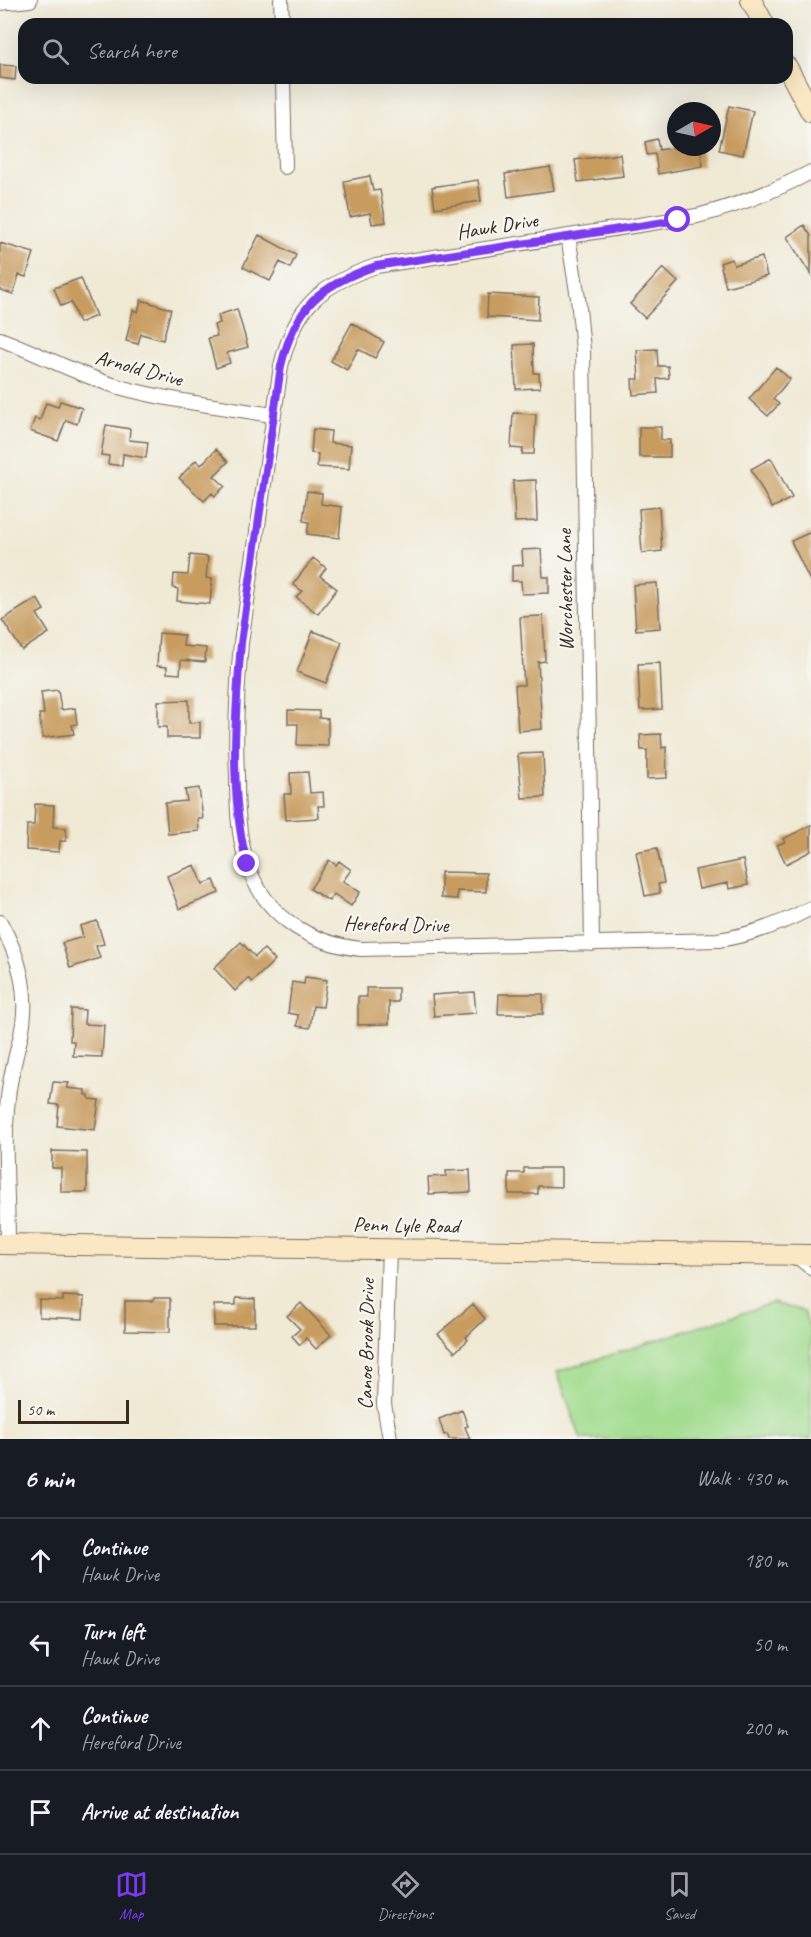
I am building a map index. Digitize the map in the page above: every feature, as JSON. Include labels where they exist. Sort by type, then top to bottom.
[{"type":"street","points":[[0,3],[30,0]]},
{"type":"street","points":[[281,0],[282,18]]},
{"type":"street","points":[[751,0],[761,18]]},
{"type":"street","points":[[793,78],[811,112]]},
{"type":"street","points":[[283,84],[285,166]]},
{"type":"street","name":"Hawk Drive","points":[[273,415],[281,366],[292,331],[301,313],[314,298],[352,274],[376,266],[678,220],[732,207],[766,194],[811,172]]},
{"type":"street","name":"Worchester Lane","points":[[568,236],[578,298],[583,350],[592,944]]},
{"type":"street","name":"Arnold Drive","points":[[0,339],[83,375],[119,387],[165,399],[273,415]]},
{"type":"street","name":"Hereford Drive","points":[[273,415],[241,643],[237,689],[237,796],[242,845],[247,864],[256,884],[283,918],[311,936],[342,947],[361,949],[718,940],[746,936],[774,927],[811,908]]},
{"type":"street","points":[[0,922],[13,945],[20,965],[25,1011],[8,1099],[4,1244]]},
{"type":"street","name":"Penn Lyle Road","points":[[4,1244],[811,1255]]},
{"type":"street","name":"Canoe Brook Drive","points":[[389,1248],[384,1404],[390,1439]]},
{"type":"lane","points":[[789,1255],[811,1272]]},
{"type":"green space","points":[[773,1303],[804,1311],[811,1333],[811,1439],[581,1439],[557,1372]]},
{"type":"building","points":[[0,65],[16,66],[15,80],[0,78]]},
{"type":"building","points":[[729,106],[753,111],[743,155],[721,150]]},
{"type":"building","points":[[657,139],[659,150],[667,149],[667,156],[701,156],[703,166],[658,174],[655,154],[647,155],[645,142]]},
{"type":"building","points":[[620,154],[623,176],[578,182],[575,160]]},
{"type":"building","points":[[550,167],[554,190],[508,197],[505,174]]},
{"type":"building","points":[[370,176],[373,191],[380,190],[386,222],[372,224],[370,213],[350,217],[344,181]]},
{"type":"building","points":[[478,180],[481,201],[435,208],[432,187]]},
{"type":"building","points":[[804,225],[811,236],[811,275],[787,237]]},
{"type":"building","points":[[259,235],[296,255],[290,268],[280,262],[270,281],[243,267]]},
{"type":"building","points":[[0,243],[34,253],[26,277],[19,275],[13,294],[0,290]]},
{"type":"building","points":[[762,257],[767,276],[726,287],[720,263],[732,259],[734,265]]},
{"type":"building","points":[[663,268],[678,282],[645,318],[630,304]]},
{"type":"building","points":[[81,278],[96,316],[79,323],[71,302],[61,306],[54,288]]},
{"type":"building","points":[[488,294],[539,297],[538,320],[487,317]]},
{"type":"building","points":[[141,300],[171,309],[163,340],[141,334],[138,344],[126,341],[133,310],[138,312]]},
{"type":"building","points":[[237,309],[248,347],[227,353],[230,363],[216,368],[208,338],[217,336],[214,325],[220,323],[218,315]]},
{"type":"building","points":[[352,323],[384,342],[375,358],[358,349],[347,370],[331,361]]},
{"type":"building","points":[[533,344],[534,373],[539,373],[540,388],[516,389],[514,345]]},
{"type":"building","points":[[657,349],[658,366],[668,366],[669,378],[657,379],[658,393],[633,395],[632,379],[639,379],[637,350]]},
{"type":"building","points":[[776,367],[790,379],[773,399],[779,404],[768,416],[749,399]]},
{"type":"building","points":[[60,401],[82,408],[77,424],[66,420],[58,441],[30,431],[35,418],[40,420],[46,403],[58,407]]},
{"type":"building","points":[[513,413],[536,414],[534,454],[522,454],[523,449],[511,448]]},
{"type":"building","points":[[106,425],[130,429],[129,440],[148,442],[146,458],[123,454],[122,466],[108,464],[109,456],[101,455]]},
{"type":"building","points":[[639,427],[661,427],[661,440],[670,440],[670,457],[639,457]]},
{"type":"building","points":[[313,429],[331,431],[330,443],[351,445],[349,469],[317,467],[318,454],[311,453]]},
{"type":"building","points":[[216,449],[228,462],[214,476],[225,486],[215,496],[212,493],[204,501],[179,478],[196,460],[201,465]]},
{"type":"building","points":[[771,458],[792,498],[772,508],[751,469]]},
{"type":"building","points":[[536,480],[537,521],[515,522],[513,481]]},
{"type":"building","points":[[307,491],[322,493],[321,504],[342,507],[339,538],[307,534],[309,522],[303,521]]},
{"type":"building","points":[[659,507],[662,551],[642,553],[639,509]]},
{"type":"building","points":[[811,532],[811,583],[791,541]]},
{"type":"building","points":[[541,549],[543,577],[549,577],[549,593],[522,594],[521,581],[512,581],[512,566],[523,565],[522,550]]},
{"type":"building","points":[[190,555],[208,557],[206,578],[212,579],[210,604],[177,601],[178,589],[173,588],[174,574],[188,575]]},
{"type":"building","points":[[313,558],[326,568],[320,576],[337,589],[318,614],[296,597],[302,591],[293,584]]},
{"type":"building","points":[[657,583],[660,628],[636,630],[633,585]]},
{"type":"building","points":[[37,598],[44,610],[37,614],[49,633],[22,650],[2,620]]},
{"type":"building","points":[[543,616],[545,661],[538,662],[542,729],[518,731],[515,685],[524,685],[520,617]]},
{"type":"building","points":[[313,631],[342,642],[326,683],[297,672]]},
{"type":"building","points":[[159,633],[184,635],[183,646],[206,648],[205,662],[181,660],[180,674],[167,673],[167,667],[157,666]]},
{"type":"building","points":[[660,663],[662,709],[640,710],[638,664]]},
{"type":"building","points":[[58,690],[61,710],[75,708],[77,724],[72,725],[74,734],[43,738],[39,714],[44,714],[41,692]]},
{"type":"building","points":[[189,700],[189,723],[200,722],[200,738],[167,738],[167,727],[158,727],[158,701]]},
{"type":"building","points":[[288,710],[319,711],[319,718],[328,719],[328,746],[297,745],[298,724],[288,724]]},
{"type":"building","points":[[661,734],[662,748],[666,747],[667,778],[647,779],[647,750],[641,750],[640,735]]},
{"type":"building","points":[[543,753],[545,797],[522,798],[518,754]]},
{"type":"building","points":[[308,772],[310,793],[323,792],[324,806],[318,806],[319,818],[286,820],[284,794],[291,794],[290,773]]},
{"type":"building","points":[[199,788],[203,819],[198,819],[199,831],[168,834],[165,803],[187,801],[185,790]]},
{"type":"building","points":[[35,804],[54,805],[53,827],[66,828],[66,841],[60,841],[59,852],[26,850],[27,825],[34,825]]},
{"type":"building","points":[[811,825],[811,851],[786,864],[777,845],[785,842],[783,839]]},
{"type":"building","points":[[657,848],[664,883],[658,884],[660,893],[645,896],[636,852]]},
{"type":"building","points":[[329,860],[336,865],[339,861],[351,870],[343,881],[360,892],[351,906],[334,894],[329,901],[310,889]]},
{"type":"building","points":[[743,860],[748,885],[729,889],[728,883],[699,889],[695,870]]},
{"type":"building","points":[[195,865],[203,884],[214,880],[219,893],[179,909],[167,876]]},
{"type":"building","points":[[441,872],[486,873],[486,892],[457,891],[457,899],[441,898]]},
{"type":"building","points":[[97,921],[104,944],[96,946],[100,958],[70,968],[62,943],[83,937],[80,926]]},
{"type":"building","points":[[241,942],[255,957],[264,949],[275,960],[252,982],[248,978],[235,991],[214,968]]},
{"type":"building","points":[[305,977],[327,980],[323,1007],[313,1006],[310,1028],[297,1026],[298,1015],[288,1013],[292,982],[304,984]]},
{"type":"building","points":[[366,988],[398,988],[398,1002],[389,1002],[389,1024],[358,1025],[358,997],[367,997]]},
{"type":"building","points":[[474,992],[476,1013],[434,1016],[432,995]]},
{"type":"building","points":[[499,994],[543,994],[543,1014],[498,1014]]},
{"type":"building","points":[[71,1009],[85,1010],[84,1024],[104,1025],[102,1057],[73,1056],[74,1041],[70,1041]]},
{"type":"building","points":[[53,1082],[69,1083],[67,1088],[85,1090],[85,1095],[89,1095],[89,1099],[99,1100],[95,1130],[57,1126],[59,1105],[50,1104]]},
{"type":"building","points":[[52,1151],[87,1152],[87,1192],[61,1192],[61,1168],[52,1168]]},
{"type":"building","points":[[524,1168],[561,1168],[561,1187],[538,1186],[538,1194],[509,1194],[509,1173],[524,1173]]},
{"type":"building","points":[[470,1170],[471,1192],[429,1194],[428,1177],[446,1176],[446,1171]]},
{"type":"building","points":[[63,1296],[84,1297],[83,1319],[39,1317],[39,1300],[63,1301]]},
{"type":"building","points":[[154,1298],[170,1298],[170,1332],[125,1331],[125,1301],[153,1301]]},
{"type":"building","points":[[236,1298],[255,1299],[255,1326],[214,1326],[214,1305],[236,1305]]},
{"type":"building","points":[[301,1303],[331,1335],[316,1349],[306,1338],[300,1345],[292,1336],[300,1329],[287,1316]]},
{"type":"building","points":[[473,1304],[485,1319],[466,1337],[468,1340],[455,1352],[438,1334]]},
{"type":"building","points":[[462,1410],[470,1439],[449,1439],[447,1434],[444,1435],[439,1419]]},
{"type":"route","points":[[247,864],[242,845],[237,796],[237,689],[241,643],[281,366],[285,349],[301,313],[314,298],[332,285],[352,274],[376,266],[678,220]]}]
